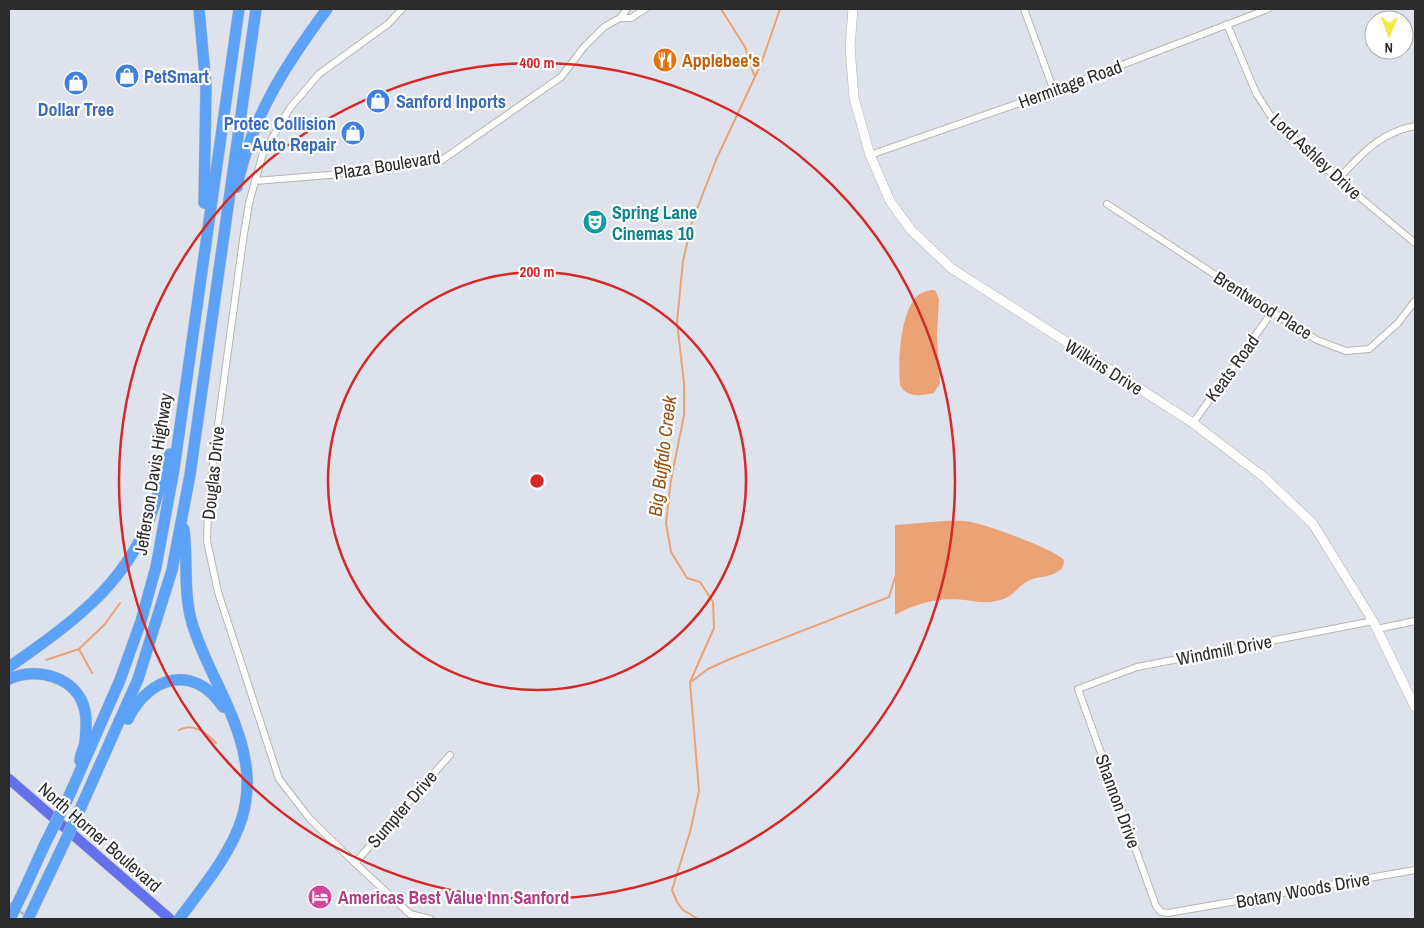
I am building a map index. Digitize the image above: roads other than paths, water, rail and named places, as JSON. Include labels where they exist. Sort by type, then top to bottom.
[{"type":"highway","points":[[199,9],[206,86],[204,250]]},
{"type":"highway","name":"Jefferson Davis Highway","points":[[10,919],[114,698],[144,612],[164,531],[239,9]]},
{"type":"highway","name":"Jefferson Davis Highway","points":[[28,919],[100,768],[138,679],[159,617],[172,570],[183,515],[256,9]]},
{"type":"highway","points":[[227,209],[236,194],[254,128],[270,92],[291,57],[327,9]]},
{"type":"highway","points":[[9,667],[70,624],[112,583],[133,553],[149,521],[169,456],[178,439]]},
{"type":"highway","points":[[179,919],[223,861],[243,819],[248,797],[247,768],[244,752],[230,710],[201,650],[192,622],[185,588],[186,539],[183,515]]},
{"type":"highway","points":[[9,679],[31,674],[47,674],[63,680],[75,690],[85,709],[86,727],[80,757],[81,770]]},
{"type":"highway","points":[[100,768],[119,742],[129,717],[141,697],[152,688],[174,679],[188,679],[204,688],[219,701],[234,724]]},
{"type":"main road","name":"North Horner Boulevard","points":[[9,779],[170,919]]},
{"type":"street","name":"Douglas Drive","points":[[402,9],[388,24],[319,74],[290,108],[263,154],[255,181],[243,240],[214,454],[207,524],[210,564],[231,638],[279,779],[310,819],[410,914],[430,919]]},
{"type":"street","name":"Plaza Boulevard","points":[[255,181],[329,175],[442,160],[562,77],[590,40],[604,27],[620,18],[627,9]]},
{"type":"street","name":"Plaza Boulevard","points":[[620,18],[631,18],[645,9]]},
{"type":"street","name":"Wilkins Drive","points":[[853,9],[850,47],[854,98],[870,155],[890,201],[911,230],[951,268],[1192,423],[1265,478],[1313,524],[1375,625],[1415,706]]},
{"type":"street","points":[[1024,9],[1054,91]]},
{"type":"street","name":"Hermitage Road","points":[[870,155],[1054,91],[1268,9]]},
{"type":"street","name":"Lord Ashley Drive","points":[[1227,24],[1256,93],[1270,115],[1338,179],[1415,243]]},
{"type":"street","points":[[1338,179],[1373,142],[1404,128],[1415,126]]},
{"type":"street","name":"Brentwood Place","points":[[1107,204],[1317,340],[1346,351],[1369,349],[1398,323],[1415,301]]},
{"type":"street","name":"Keats Road","points":[[1192,423],[1272,312]]},
{"type":"street","name":"Windmill Drive","points":[[1078,689],[1137,667],[1375,625],[1415,620]]},
{"type":"street","name":"Shannon Drive","points":[[1078,689],[1156,906],[1161,912]]},
{"type":"street","name":"Sumpter Drive","points":[[355,863],[450,755]]},
{"type":"street","name":"Botany Woods Drive","points":[[1161,912],[1168,913],[1415,870]]},
{"type":"street","points":[[406,919],[410,914]]},
{"type":"waterway","points":[[721,9],[745,47],[754,75]]},
{"type":"waterway","name":"Big Buffalo Creek","points":[[698,919],[683,910],[672,890],[690,832],[699,791],[690,682],[714,628],[713,602],[700,582],[687,578],[671,552],[666,523],[671,480],[684,415],[684,383],[677,322],[683,261],[692,222],[716,160],[761,64],[780,9]]},
{"type":"waterway","points":[[692,681],[708,669],[730,659],[889,597],[897,571]]},
{"type":"waterway","points":[[46,660],[79,649],[105,624],[120,603]]},
{"type":"waterway","points":[[79,649],[92,673]]},
{"type":"waterway","points":[[179,730],[189,727],[194,728],[204,732],[216,743]]},
{"type":"railway","points":[[9,903],[30,919]]},
{"type":"place","name":"Applebee's","points":[[665,60]]},
{"type":"place","name":"PetSmart","points":[[127,76]]},
{"type":"place","name":"Dollar Tree","points":[[76,83]]},
{"type":"place","name":"Sanford Inports","points":[[378,101]]},
{"type":"place","name":"Protec Collision - Auto Repair","points":[[353,133]]},
{"type":"place","name":"Spring Lane Cinemas 10","points":[[595,222]]},
{"type":"place","name":"Americas Best Value Inn Sanford","points":[[320,897]]}]
